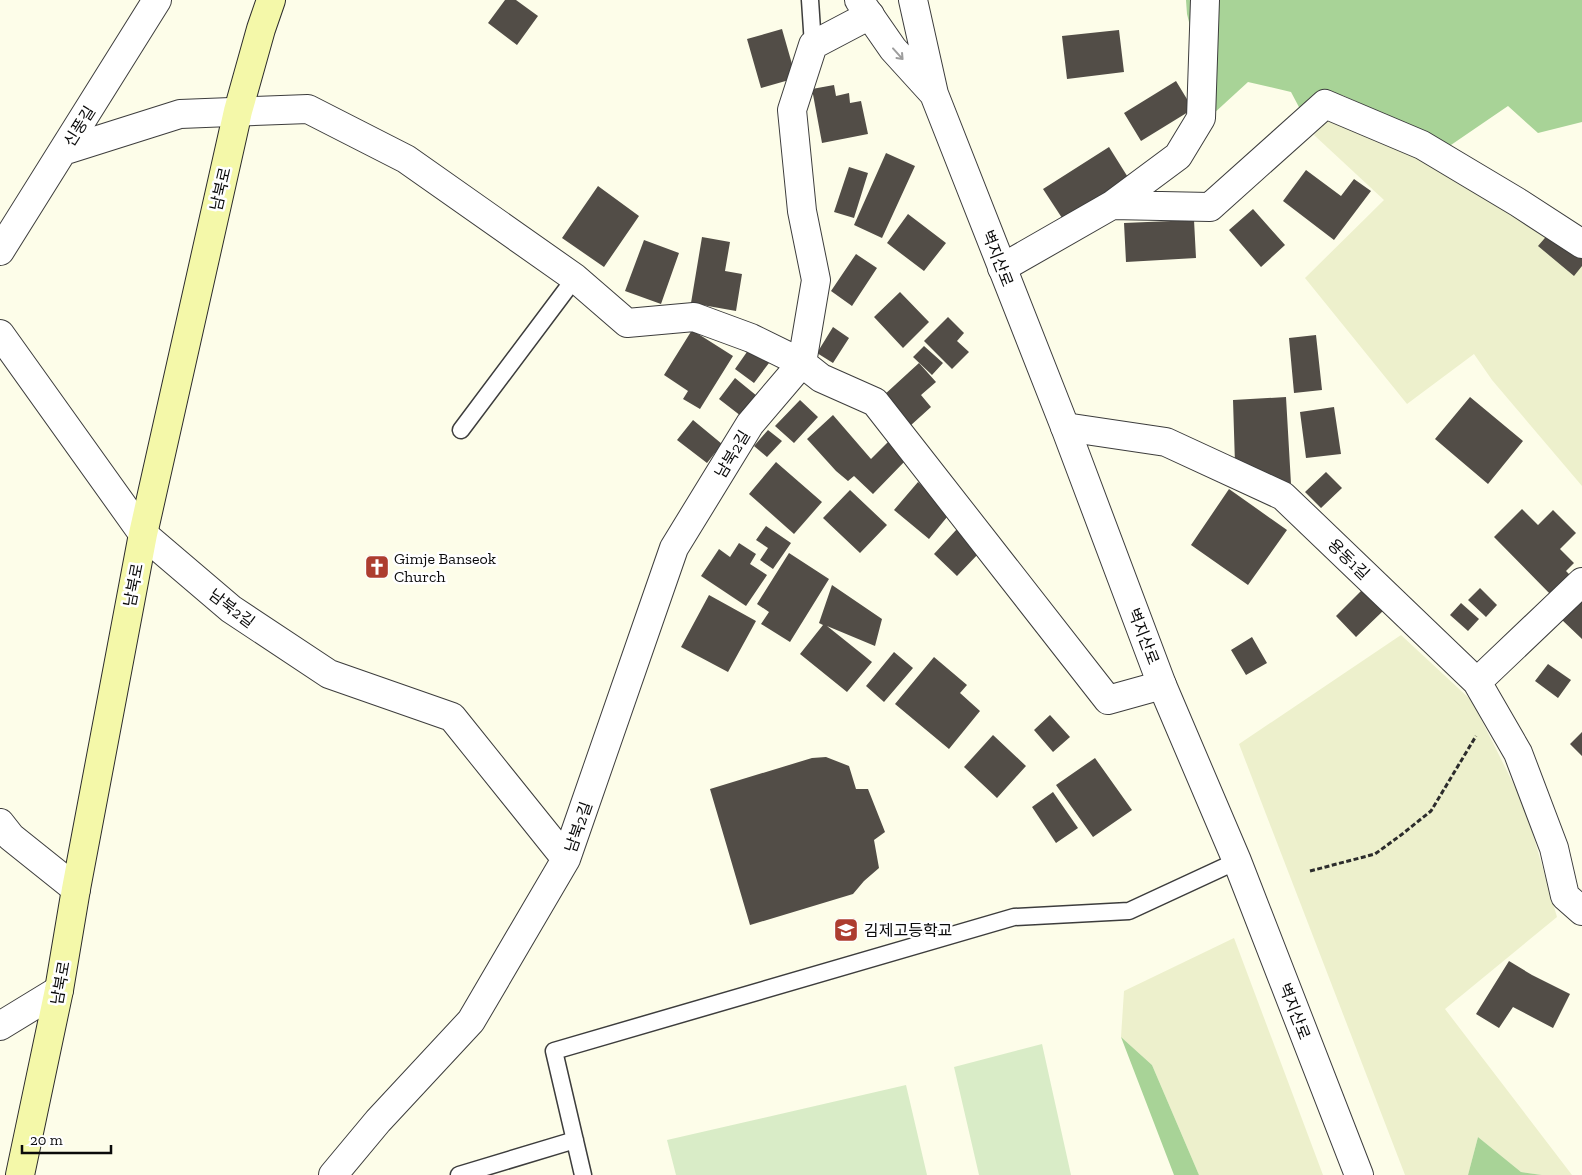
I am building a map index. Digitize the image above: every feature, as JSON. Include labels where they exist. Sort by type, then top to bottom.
[{"type":"main road","name":"남북로","points":[[20,1175],[59,990],[142,534],[238,111],[271,0]]},
{"type":"street","name":"신풍길","points":[[0,251],[157,0]]},
{"type":"street","name":"벽지산로","points":[[913,0],[934,94],[1065,427],[1162,686],[1237,861],[1359,1175]]},
{"type":"street","points":[[1002,268],[1112,205],[1178,156],[1201,118],[1205,0]]},
{"type":"street","points":[[802,363],[816,280],[802,210],[792,110],[813,44],[864,7]]},
{"type":"street","name":"벽지산로","points":[[864,7],[893,49],[934,94]]},
{"type":"street","points":[[1112,205],[1210,207],[1325,104],[1422,145],[1519,203],[1582,244]]},
{"type":"street","points":[[63,151],[180,114],[308,109],[406,159],[575,278],[627,323],[694,317],[751,338],[802,363],[821,378],[875,402],[1108,700],[1162,686]]},
{"type":"street","name":"남북2길","points":[[0,334],[142,534],[231,609],[329,674],[452,717],[566,859]]},
{"type":"street","name":"남북2길","points":[[566,859],[674,548],[750,424],[802,363]]},
{"type":"street","name":"용동1길","points":[[1065,427],[1166,442],[1284,496],[1477,682],[1518,753],[1554,848],[1565,896],[1582,911]]},
{"type":"street","points":[[1477,682],[1582,582]]},
{"type":"street","points":[[0,823],[10,836],[76,889]]},
{"type":"street","points":[[333,1175],[378,1121],[471,1021],[566,859]]},
{"type":"street","points":[[0,1026],[59,990]]},
{"type":"lane","points":[[810,0],[813,44]]},
{"type":"lane","points":[[461,430],[575,278]]},
{"type":"lane","points":[[583,1175],[554,1051],[1014,917],[1129,911],[1237,861]]},
{"type":"lane","points":[[460,1175],[575,1140]]},
{"type":"path","points":[[1310,871],[1375,854],[1431,811],[1493,708]]},
{"type":"green space","points":[[1186,0],[1582,0],[1582,122],[1538,133],[1508,106],[1448,147],[1393,118],[1342,95],[1300,109],[1291,92],[1248,82],[1212,115],[1187,14]]},
{"type":"green space","points":[[1328,115],[1428,158],[1582,256],[1582,486],[1492,380],[1474,354],[1407,404],[1305,278],[1384,200],[1314,135]]},
{"type":"green space","points":[[1401,635],[1472,701],[1525,807],[1557,917],[1445,1009],[1572,1175],[1542,1175],[1521,1172],[1478,1137],[1468,1175],[1405,1175],[1239,744]]},
{"type":"green space","points":[[1234,938],[1323,1175],[1199,1175],[1152,1065],[1121,1037],[1124,991]]},
{"type":"green space","points":[[1121,1037],[1152,1065],[1199,1175],[1174,1175]]},
{"type":"green space","points":[[1042,1044],[1071,1175],[979,1175],[954,1067]]},
{"type":"green space","points":[[906,1085],[927,1175],[676,1175],[667,1140]]},
{"type":"green space","points":[[1478,1137],[1521,1172],[1542,1175],[1468,1175]]},
{"type":"building","points":[[505,0],[516,0],[538,16],[517,45],[488,23]]},
{"type":"building","points":[[782,29],[796,78],[761,88],[747,39]]},
{"type":"building","points":[[1119,30],[1124,72],[1067,79],[1062,36]]},
{"type":"building","points":[[1176,81],[1193,109],[1141,141],[1124,113]]},
{"type":"building","points":[[834,85],[836,96],[849,93],[850,103],[861,101],[868,134],[822,143],[812,89]]},
{"type":"building","points":[[1109,147],[1129,179],[1064,221],[1043,189]]},
{"type":"building","points":[[886,153],[915,166],[882,238],[854,225]]},
{"type":"building","points":[[849,167],[868,173],[854,218],[834,212]]},
{"type":"building","points":[[1306,170],[1341,196],[1354,179],[1371,191],[1334,240],[1283,201]]},
{"type":"building","points":[[598,186],[639,216],[604,267],[562,238]]},
{"type":"building","points":[[1253,209],[1285,245],[1261,267],[1229,230]]},
{"type":"building","points":[[908,214],[946,243],[924,271],[887,243]]},
{"type":"building","points":[[1194,220],[1196,258],[1126,262],[1124,223]]},
{"type":"building","points":[[1550,232],[1582,259],[1582,266],[1574,276],[1538,246]]},
{"type":"building","points":[[702,237],[730,242],[725,271],[742,274],[736,311],[691,303]]},
{"type":"building","points":[[644,240],[679,253],[661,304],[625,291]]},
{"type":"building","points":[[856,254],[877,268],[852,306],[831,291]]},
{"type":"building","points":[[900,292],[929,322],[903,348],[874,317]]},
{"type":"building","points":[[948,317],[964,333],[957,341],[969,352],[952,369],[924,341]]},
{"type":"building","points":[[833,327],[849,338],[833,363],[817,353]]},
{"type":"building","points":[[692,330],[733,356],[700,409],[683,399],[688,391],[664,375]]},
{"type":"building","points":[[1316,335],[1322,390],[1294,393],[1289,338]]},
{"type":"building","points":[[924,346],[943,363],[932,375],[913,357]]},
{"type":"building","points":[[749,349],[769,363],[754,383],[735,369]]},
{"type":"building","points":[[919,363],[936,382],[921,395],[931,407],[910,426],[883,396]]},
{"type":"building","points":[[735,378],[757,396],[741,416],[719,399]]},
{"type":"building","points":[[1286,397],[1291,484],[1235,464],[1233,400]]},
{"type":"building","points":[[1470,397],[1523,441],[1488,484],[1435,439]]},
{"type":"building","points":[[800,400],[818,417],[794,443],[775,426]]},
{"type":"building","points":[[1334,407],[1341,454],[1306,458],[1300,412]]},
{"type":"building","points":[[833,415],[871,459],[888,442],[906,460],[873,494],[854,476],[848,481],[836,471],[807,439]]},
{"type":"building","points":[[693,420],[722,444],[707,463],[677,440]]},
{"type":"building","points":[[768,430],[782,441],[767,457],[754,446]]},
{"type":"building","points":[[776,462],[822,502],[794,534],[749,494]]},
{"type":"building","points":[[1326,472],[1342,488],[1321,508],[1305,492]]},
{"type":"building","points":[[918,482],[952,511],[929,539],[894,510]]},
{"type":"building","points":[[1229,489],[1287,530],[1248,585],[1191,545]]},
{"type":"building","points":[[850,490],[887,525],[860,553],[823,518]]},
{"type":"building","points":[[1522,509],[1538,525],[1553,510],[1576,533],[1560,549],[1574,563],[1566,571],[1573,578],[1554,598],[1494,537]]},
{"type":"building","points":[[766,526],[791,543],[773,569],[760,560],[768,548],[756,540]]},
{"type":"building","points":[[957,529],[981,551],[957,576],[934,554]]},
{"type":"building","points":[[739,543],[756,554],[750,564],[767,575],[746,606],[701,576],[719,549],[730,557]]},
{"type":"building","points":[[789,553],[829,579],[790,642],[761,624],[769,612],[757,604]]},
{"type":"building","points":[[832,585],[882,619],[875,646],[827,626],[872,662],[847,692],[800,654],[823,625],[819,623]]},
{"type":"building","points":[[1480,588],[1497,605],[1486,617],[1468,600]]},
{"type":"building","points":[[1363,589],[1384,610],[1356,637],[1336,616]]},
{"type":"building","points":[[709,595],[756,621],[728,672],[681,647]]},
{"type":"building","points":[[1582,597],[1582,639],[1561,619]]},
{"type":"building","points":[[1461,603],[1479,619],[1468,631],[1450,615]]},
{"type":"building","points":[[1252,637],[1267,663],[1246,675],[1231,650]]},
{"type":"building","points":[[894,652],[913,668],[884,702],[866,686]]},
{"type":"building","points":[[934,657],[967,685],[960,693],[980,711],[949,749],[895,704]]},
{"type":"building","points":[[1548,664],[1571,680],[1558,698],[1535,681]]},
{"type":"building","points":[[1050,715],[1070,737],[1053,752],[1034,730]]},
{"type":"building","points":[[1582,732],[1582,756],[1570,744]]},
{"type":"building","points":[[993,735],[1026,766],[997,798],[964,767]]},
{"type":"building","points":[[826,757],[849,766],[856,789],[868,789],[885,832],[874,840],[879,868],[853,894],[750,925],[710,789],[812,758]]},
{"type":"building","points":[[1095,758],[1132,810],[1093,837],[1056,785]]},
{"type":"building","points":[[1053,792],[1078,828],[1056,843],[1032,807]]},
{"type":"building","points":[[1509,961],[1570,994],[1553,1028],[1513,1007],[1499,1028],[1476,1014]]},
{"type":"place","name":"Gimje Banseok Church","points":[[377,567]]},
{"type":"place","name":"김제고등학교","points":[[846,930]]}]
